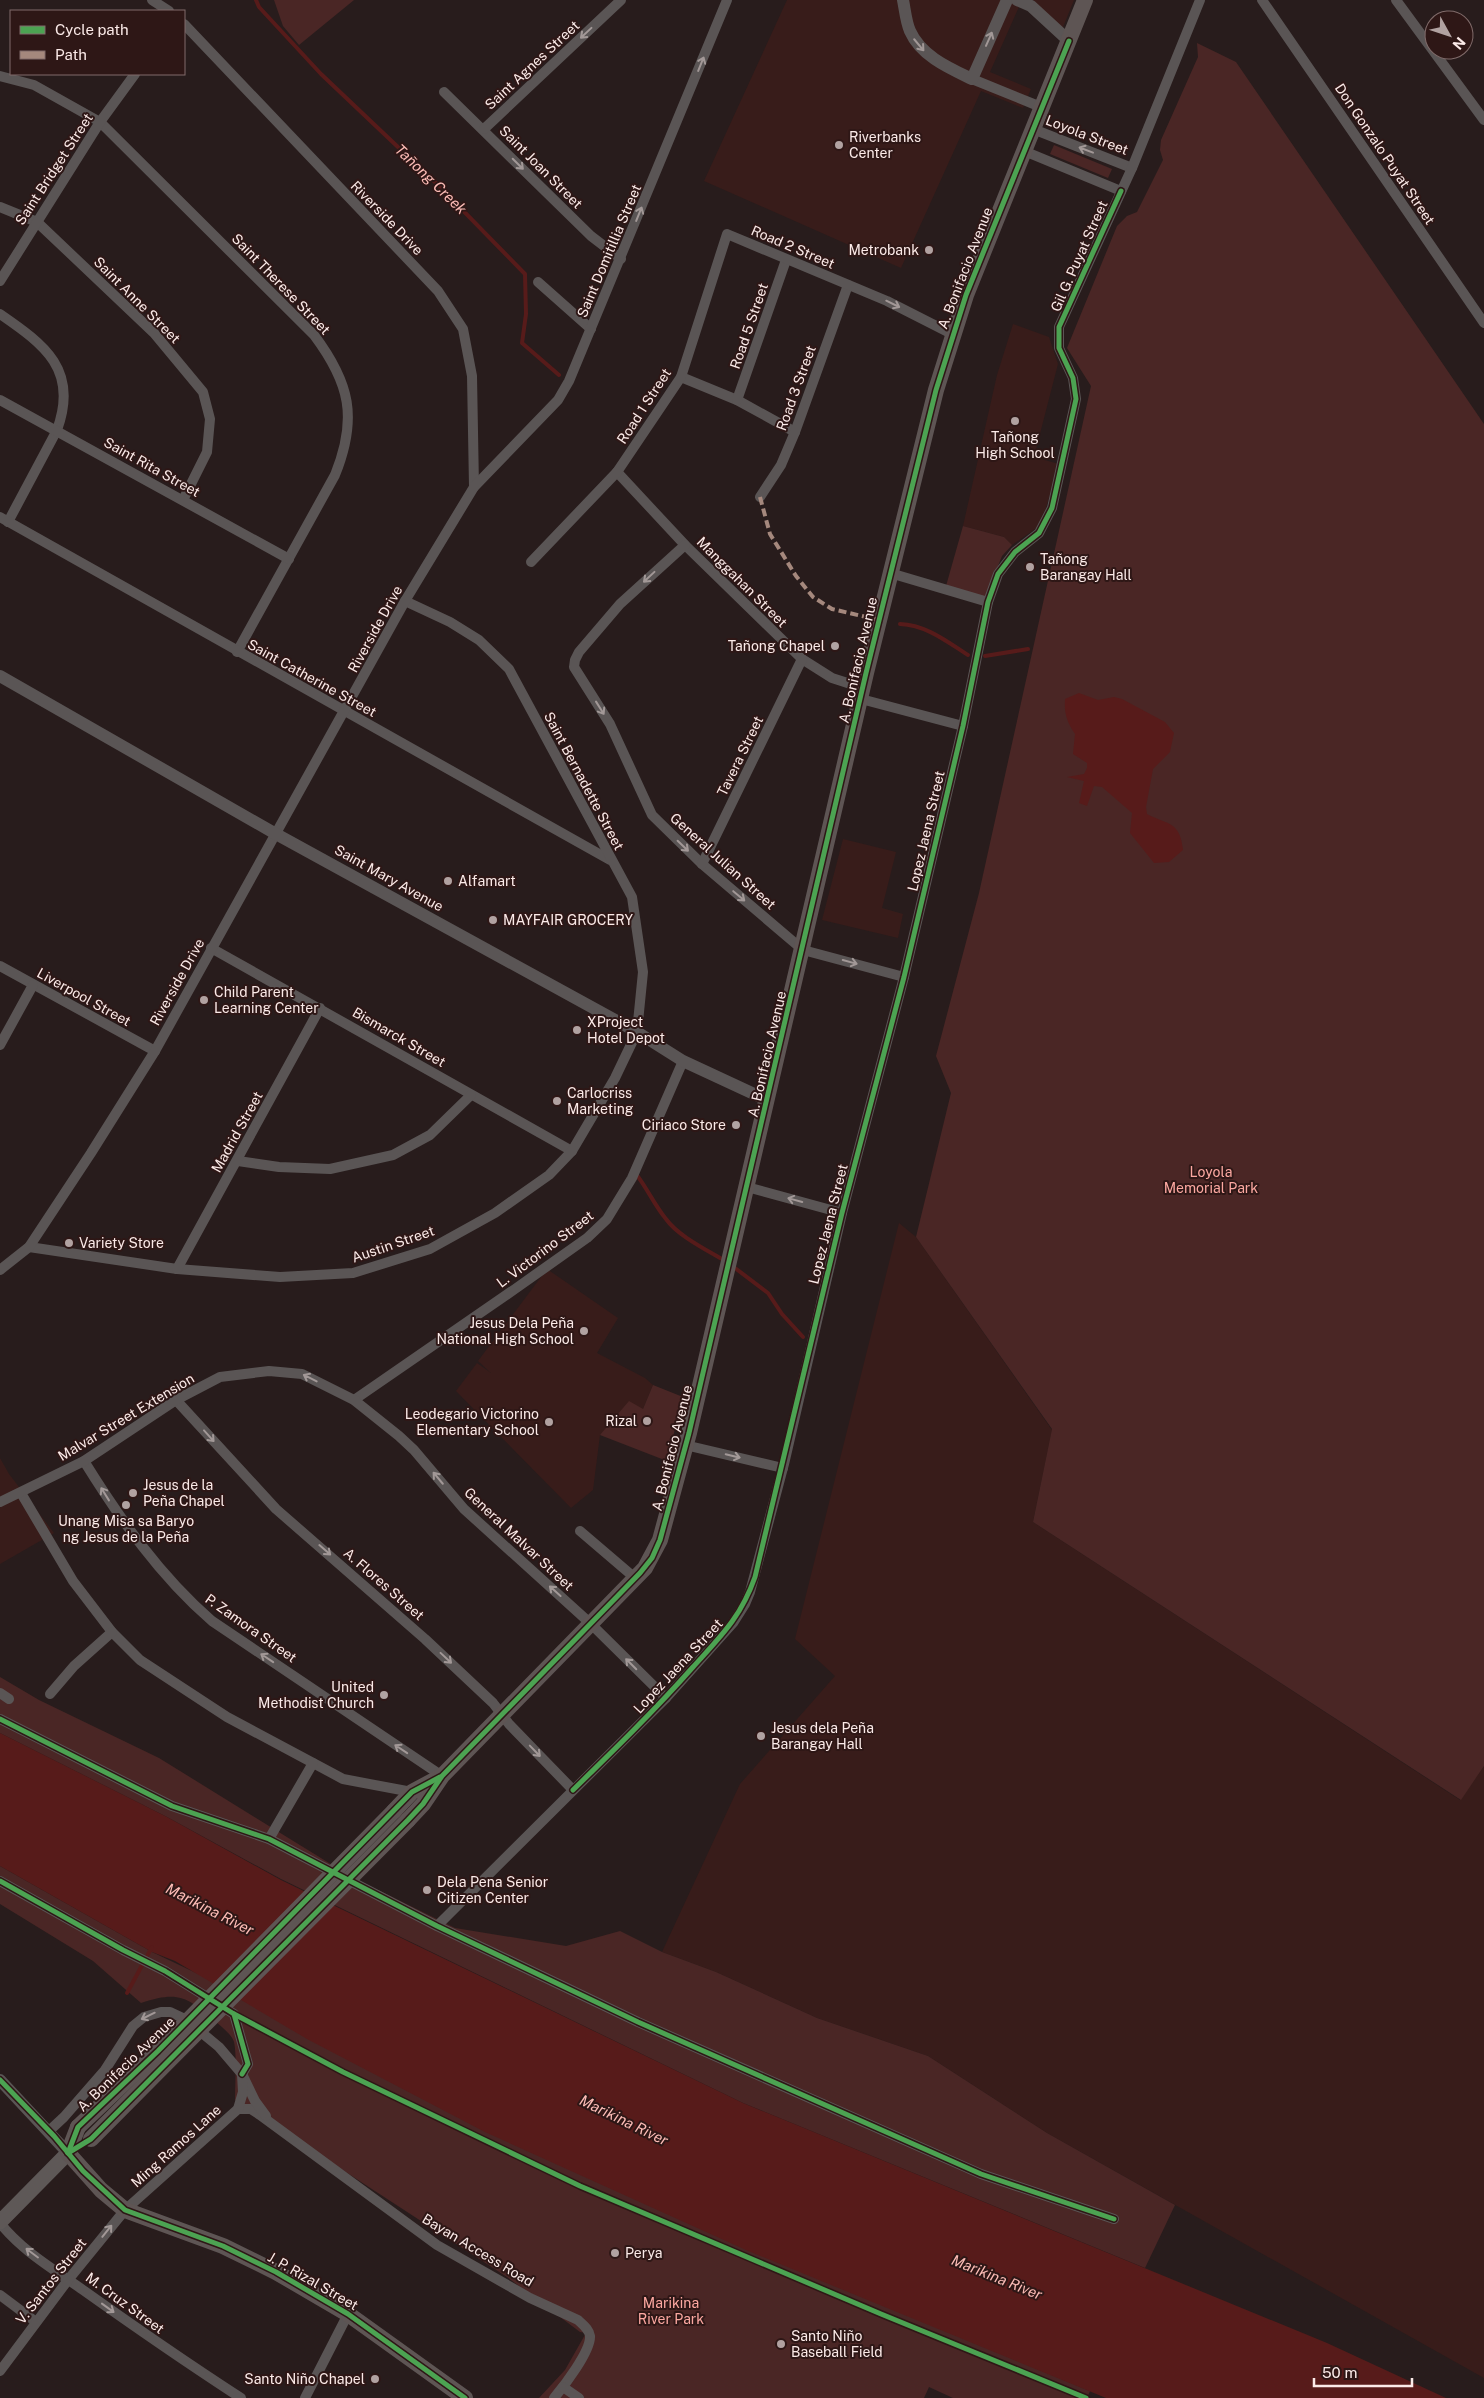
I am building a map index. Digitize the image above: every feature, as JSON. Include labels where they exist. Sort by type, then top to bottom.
[{"type":"main road","name":"A. Bonifacio Avenue","points":[[68,2153],[90,2139],[408,1820],[423,1804],[442,1776],[645,1568],[657,1546],[686,1446],[890,573],[952,334],[1085,0]]},
{"type":"main road","name":"A. Bonifacio Avenue","points":[[68,2153],[78,2127],[158,2051],[412,1792],[442,1776]]},
{"type":"main road","name":"J. P. Rizal Street","points":[[68,2153],[101,2190],[125,2210],[223,2246],[276,2272],[348,2314],[465,2398]]},
{"type":"main road","points":[[0,2223],[68,2153]]},
{"type":"street","points":[[152,0],[167,10]]},
{"type":"street","name":"Saint Agnes Street","points":[[484,129],[621,0]]},
{"type":"street","name":"Saint Domitillia Street","points":[[474,487],[558,400],[569,381],[727,0]]},
{"type":"street","points":[[903,0],[909,30],[918,44],[947,68],[1041,107]]},
{"type":"street","points":[[972,79],[1007,0]]},
{"type":"street","points":[[1017,0],[1031,6],[1069,40]]},
{"type":"street","name":"Gil G. Puyat Street","points":[[988,602],[998,574],[1015,552],[1039,533],[1049,518],[1076,399],[1073,378],[1059,348],[1059,328],[1132,168],[1200,0]]},
{"type":"street","name":"Don Gonzalo Puyat Street","points":[[1262,0],[1484,323]]},
{"type":"street","points":[[1396,0],[1480,106],[1484,120]]},
{"type":"street","name":"Riverside Drive","points":[[0,1270],[29,1247],[91,1153],[154,1051],[345,711],[405,600],[474,487],[472,376],[463,328],[438,291],[185,25]]},
{"type":"street","name":"Saint Bridget Street","points":[[0,281],[100,122],[133,75]]},
{"type":"street","name":"Saint Therese Street","points":[[0,76],[34,86],[100,122],[314,335],[331,358],[343,382],[348,404],[345,450],[335,476],[237,652]]},
{"type":"street","name":"Saint Joan Street","points":[[444,92],[484,129],[591,236],[621,259]]},
{"type":"street","name":"Loyola Street","points":[[1033,129],[1132,168]]},
{"type":"street","points":[[1024,151],[1121,191]]},
{"type":"street","name":"Saint Anne Street","points":[[0,207],[37,222],[154,333],[202,392],[210,419],[207,452],[183,500]]},
{"type":"street","name":"Road 2 Street","points":[[727,234],[888,301],[952,334]]},
{"type":"street","name":"Road 1 Street","points":[[531,562],[617,472],[681,377],[727,234]]},
{"type":"street","name":"Road 5 Street","points":[[737,400],[786,260]]},
{"type":"street","points":[[538,282],[591,329]]},
{"type":"street","name":"Road 3 Street","points":[[760,497],[781,465],[795,432],[848,285]]},
{"type":"street","points":[[0,314],[35,338],[56,362],[64,380],[65,397],[62,416],[57,430],[4,520]]},
{"type":"street","points":[[681,377],[737,400],[795,432]]},
{"type":"street","name":"Saint Rita Street","points":[[0,400],[290,559]]},
{"type":"street","name":"Manggahan Street","points":[[617,472],[685,544],[802,659],[832,678],[862,693],[963,726]]},
{"type":"street","name":"Saint Catherine Street","points":[[4,520],[611,860]]},
{"type":"street","name":"General Julian Street","points":[[685,544],[620,604],[579,652],[574,667],[610,724],[652,815],[702,864],[803,950]]},
{"type":"street","points":[[890,573],[988,602]]},
{"type":"street","name":"Saint Bernadette Street","points":[[405,600],[450,622],[479,640],[509,670],[632,897],[643,972],[637,1032]]},
{"type":"street","name":"Lopez Jaena Street","points":[[437,1926],[666,1698],[733,1623],[745,1604],[755,1577],[783,1468],[842,1213],[904,976],[963,726],[988,602]]},
{"type":"street","name":"Tavera Street","points":[[702,864],[802,659]]},
{"type":"street","name":"Saint Mary Avenue","points":[[0,676],[276,834],[637,1032],[683,1061],[767,1100]]},
{"type":"street","name":"Bismarck Street","points":[[211,948],[572,1151]]},
{"type":"street","points":[[803,950],[904,976]]},
{"type":"street","name":"Liverpool Street","points":[[0,966],[154,1051]]},
{"type":"street","points":[[0,1045],[33,985]]},
{"type":"street","name":"Madrid Street","points":[[177,1269],[238,1161],[320,1008]]},
{"type":"street","name":"Austin Street","points":[[29,1247],[177,1269],[280,1277],[353,1273],[430,1249],[495,1213],[549,1175],[572,1151],[615,1078],[637,1032]]},
{"type":"street","name":"L. Victorino Street","points":[[354,1400],[587,1238],[607,1219],[632,1178],[683,1061]]},
{"type":"street","points":[[238,1161],[279,1167],[330,1169],[393,1155],[430,1135],[471,1095]]},
{"type":"street","points":[[747,1188],[842,1213]]},
{"type":"street","name":"Malvar Street Extension","points":[[0,1502],[84,1461],[176,1400],[220,1377],[269,1371],[302,1374],[354,1400]]},
{"type":"street","name":"A. Flores Street","points":[[176,1400],[276,1509],[425,1639],[493,1703],[573,1790]]},
{"type":"street","name":"General Malvar Street","points":[[354,1400],[414,1450],[464,1509],[591,1624],[666,1698]]},
{"type":"street","points":[[686,1446],[783,1468]]},
{"type":"street","name":"P. Zamora Street","points":[[84,1461],[116,1512],[192,1604],[212,1621],[442,1776]]},
{"type":"street","points":[[21,1493],[74,1581],[112,1632],[140,1660],[227,1717],[343,1779],[412,1792]]},
{"type":"street","points":[[580,1531],[635,1578]]},
{"type":"street","points":[[50,1694],[74,1666],[112,1632]]},
{"type":"street","points":[[0,1719],[172,1806],[269,1840],[437,1926],[638,2022],[981,2174],[1114,2219]]},
{"type":"street","points":[[269,1840],[313,1763]]},
{"type":"street","name":"Ming Ramos Lane","points":[[0,1881],[165,1971],[234,2014],[248,2064],[242,2074],[243,2092],[238,2110],[125,2210]]},
{"type":"street","points":[[49,2131],[64,2117],[105,2070],[134,2026],[151,2014],[170,2012],[185,2019],[219,2048],[242,2074]]},
{"type":"street","name":"Bayan Access Road","points":[[242,2074],[255,2101],[270,2123]]},
{"type":"street","points":[[0,2080],[68,2153]]},
{"type":"street","name":"Bayan Access Road","points":[[238,2110],[251,2109],[437,2245],[530,2298],[578,2320],[585,2326],[589,2331],[589,2343],[563,2387],[554,2398]]},
{"type":"street","name":"V. Santos Street","points":[[0,2371],[68,2280],[125,2210]]},
{"type":"street","name":"M. Cruz Street","points":[[0,2223],[11,2237],[68,2280],[169,2352],[241,2398]]},
{"type":"street","points":[[0,2295],[36,2322]]},
{"type":"street","points":[[305,2398],[348,2314]]},
{"type":"street","points":[[563,2387],[579,2398]]},
{"type":"shaded area","name":"Riverbanks Center","points":[[787,0],[1022,0],[990,72],[1031,89],[1023,108],[981,91],[901,268],[704,181]]},
{"type":"shaded area","points":[[1033,0],[1074,0],[1061,32]]},
{"type":"shaded area","name":"Tañong High School","points":[[1013,324],[1049,337],[1058,364],[1034,457],[1059,464],[1041,525],[1012,545],[1004,537],[963,526],[997,375]]},
{"type":"shaded area","points":[[843,839],[896,852],[882,908],[903,914],[898,938],[822,920]]},
{"type":"shaded area","points":[[899,1223],[916,1237],[1052,1430],[1033,1522],[1460,1800],[1484,1766],[1484,2378],[1047,2133],[928,2056],[817,2018],[716,1972],[662,1952],[740,1784],[835,1676],[795,1639]]},
{"type":"shaded area","name":"Leodegario Victorino Elementary School","points":[[547,1269],[618,1318],[597,1353],[645,1378],[653,1385],[643,1409],[600,1435],[593,1490],[571,1508],[456,1391],[477,1363],[491,1373],[478,1361]]},
{"type":"shaded area","points":[[0,1458],[9,1474],[54,1533],[0,1564]]},
{"type":"green space","points":[[274,0],[354,0],[299,45],[283,26]]},
{"type":"green space","name":"Loyola Memorial Park","points":[[1197,43],[1236,62],[1484,424],[1484,1766],[1461,1800],[1033,1522],[1052,1429],[916,1237],[951,1093],[936,1056],[979,893],[1091,386],[1067,348],[1117,226],[1127,216],[1137,212],[1163,160],[1160,150],[1161,140],[1198,57]]},
{"type":"green space","points":[[1054,145],[1112,169],[1108,178],[1050,154]]},
{"type":"green space","points":[[963,526],[1004,537],[1012,545],[1002,556],[985,598],[946,586]]},
{"type":"green space","points":[[653,1385],[683,1397],[667,1461],[600,1435],[629,1401],[643,1409]]},
{"type":"green space","points":[[0,1677],[39,1700],[159,1758],[362,1882],[455,1928],[566,1946],[620,1931],[662,1952],[716,1972],[817,2018],[928,2056],[1047,2133],[1175,2205],[1145,2268],[743,2103],[281,1879],[167,1817],[0,1733]]},
{"type":"green space","name":"Marikina River Park","points":[[0,1866],[152,1952],[963,2338],[1090,2391],[1087,2398],[953,2398],[929,2387],[924,2398],[539,2398],[565,2370],[586,2333],[580,2332],[507,2277],[235,2100],[235,2048],[233,2039],[226,2031],[198,2007],[183,1999],[165,1997],[141,2003],[93,1961],[0,1904]]},
{"type":"water","points":[[1079,693],[1098,700],[1114,697],[1122,699],[1165,722],[1174,733],[1170,752],[1153,769],[1146,807],[1147,814],[1172,825],[1179,834],[1183,850],[1169,862],[1154,863],[1130,833],[1132,813],[1102,787],[1094,786],[1087,806],[1079,803],[1084,781],[1067,777],[1084,774],[1087,763],[1073,754],[1075,734],[1067,718],[1065,699]]},
{"type":"water","name":"Marikina River","points":[[0,1733],[167,1817],[281,1880],[743,2103],[1327,2343],[1446,2398],[1106,2398],[746,2250],[485,2132],[307,2039],[175,1961],[152,1952],[0,1866]]},
{"type":"waterway","name":"Tañong Creek","points":[[256,0],[259,7],[321,74],[438,185],[525,274],[526,314],[522,343],[559,375]]},
{"type":"waterway","name":"Tañong Creek","points":[[900,624],[918,627],[927,631],[944,639],[968,655]]},
{"type":"waterway","name":"Tañong Creek","points":[[985,656],[1028,649]]},
{"type":"waterway","points":[[636,1174],[671,1225],[693,1242],[725,1261]]},
{"type":"waterway","points":[[731,1265],[768,1293],[782,1314],[803,1337]]},
{"type":"waterway","points":[[127,1993],[152,1947]]},
{"type":"marked path","points":[[760,497],[770,534],[796,576],[813,597],[832,609],[879,620]]},
{"type":"cycle path","points":[[68,2153],[91,2139],[408,1820],[423,1804],[442,1776],[640,1573],[652,1558],[660,1540],[689,1433],[866,673],[936,390],[966,295],[1069,41]]},
{"type":"cycle path","points":[[573,1790],[679,1683],[721,1635],[737,1615],[755,1577],[842,1213],[904,977],[963,726],[988,602],[998,574],[1015,552],[1039,533],[1052,508],[1076,399],[1073,378],[1059,348],[1059,327],[1121,191]]},
{"type":"cycle path","points":[[0,1719],[172,1806],[269,1839],[437,1926],[638,2022],[981,2174],[1114,2219]]},
{"type":"cycle path","points":[[68,2153],[78,2127],[158,2051],[412,1792],[440,1777]]},
{"type":"cycle path","points":[[0,1881],[123,1950],[165,1971],[234,2014],[343,2072],[580,2186],[881,2314],[1086,2398]]},
{"type":"cycle path","points":[[234,2014],[248,2064],[242,2074]]},
{"type":"cycle path","points":[[0,2080],[54,2136],[83,2171],[125,2210],[223,2246],[276,2272],[348,2314],[465,2398]]},
{"type":"place","name":"Riverbanks Center","points":[[839,145]]},
{"type":"place","name":"Metrobank","points":[[929,250]]},
{"type":"place","name":"Tañong High School","points":[[1015,421]]},
{"type":"place","name":"Tañong Barangay Hall","points":[[1030,567]]},
{"type":"place","name":"Tañong Chapel","points":[[835,646]]},
{"type":"place","name":"Alfamart","points":[[448,881]]},
{"type":"place","name":"MAYFAIR GROCERY","points":[[493,920]]},
{"type":"place","name":"Child Parent Learning Center","points":[[204,1000]]},
{"type":"place","name":"XProject Hotel Depot","points":[[577,1030]]},
{"type":"place","name":"Carlocriss Marketing","points":[[557,1101]]},
{"type":"place","name":"Ciriaco Store","points":[[736,1125]]},
{"type":"place","name":"Variety Store","points":[[69,1243]]},
{"type":"place","name":"Jesus Dela Peña National High School","points":[[584,1331]]},
{"type":"place","name":"Rizal","points":[[647,1421]]},
{"type":"place","name":"Leodegario Victorino Elementary School","points":[[549,1422]]},
{"type":"place","name":"Jesus de la Peña Chapel","points":[[133,1493]]},
{"type":"place","name":"Unang Misa sa Baryo ng Jesus de la Peña","points":[[126,1505]]},
{"type":"place","name":"United Methodist Church","points":[[384,1695]]},
{"type":"place","name":"Jesus dela Peña Barangay Hall","points":[[761,1736]]},
{"type":"place","name":"Dela Pena Senior Citizen Center","points":[[427,1890]]},
{"type":"place","name":"Perya","points":[[615,2253]]},
{"type":"place","name":"Santo Niño Baseball Field","points":[[781,2344]]},
{"type":"place","name":"Santo Niño Chapel","points":[[375,2379]]}]
